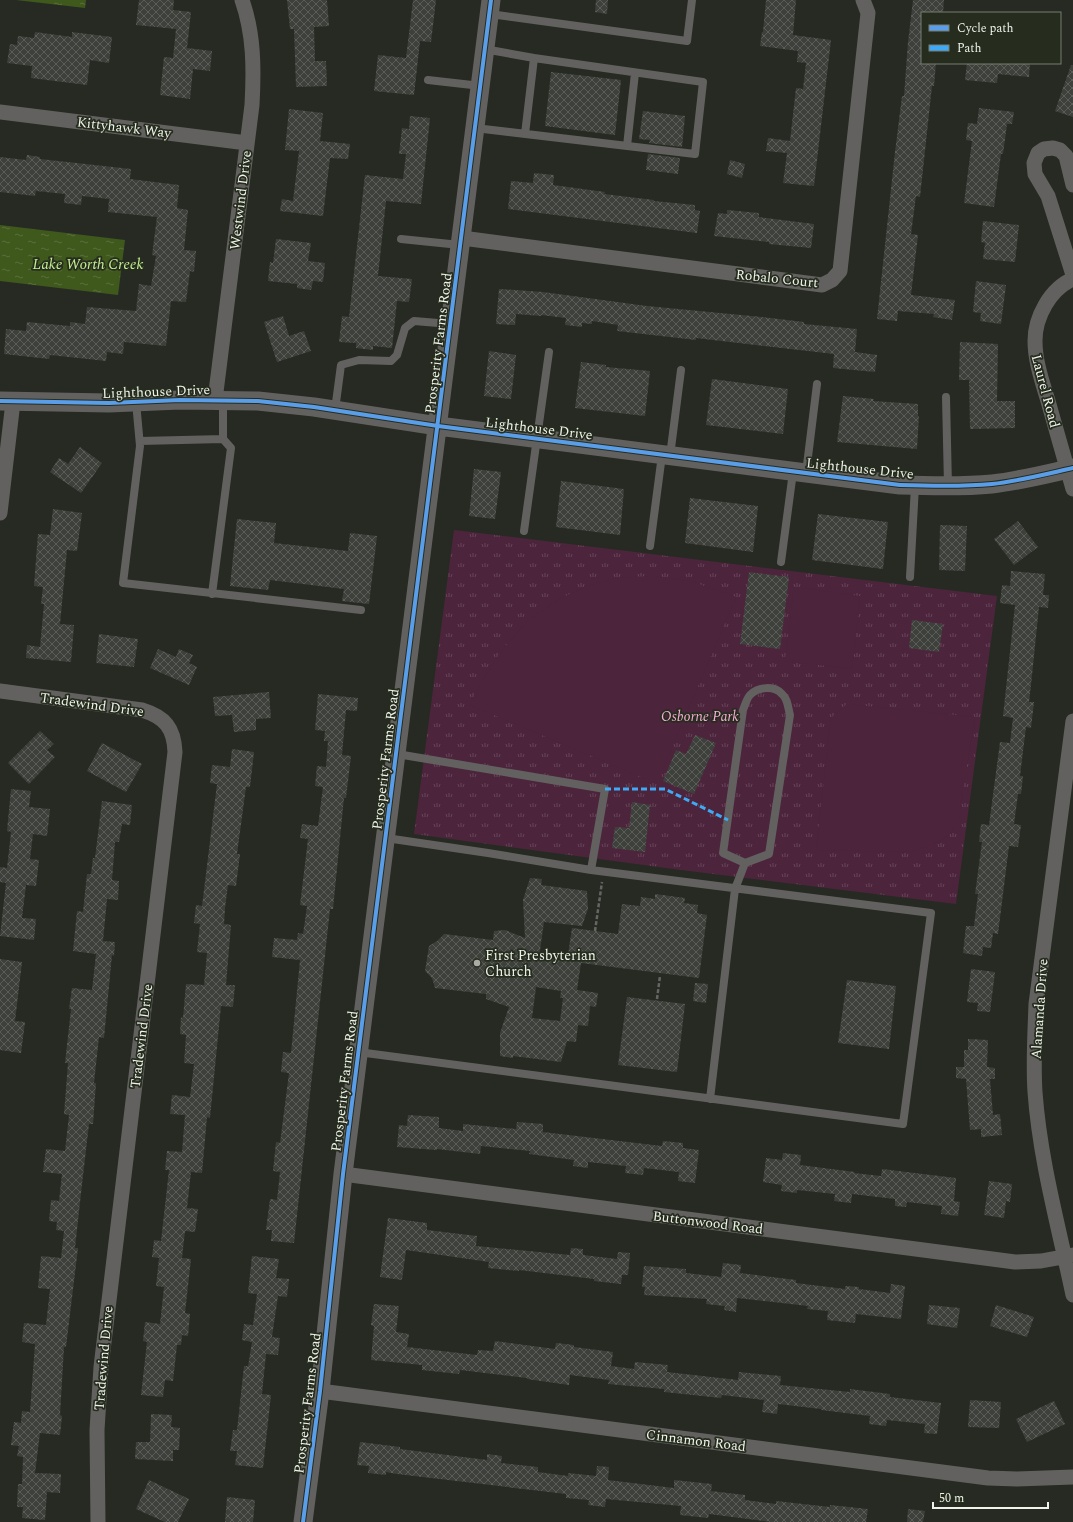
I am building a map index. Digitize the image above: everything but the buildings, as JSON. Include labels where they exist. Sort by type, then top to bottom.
[{"type":"street","name":"Westwind Drive","points":[[219,400],[252,105],[254,72],[251,38],[242,0]]},
{"type":"street","name":"Robalo Court","points":[[461,242],[822,284],[832,280],[840,271],[868,13],[863,0]]},
{"type":"street","name":"Prosperity Farms Road","points":[[303,1522],[320,1391],[343,1174],[358,1052],[397,754],[490,7]]},
{"type":"street","name":"Kittyhawk Way","points":[[0,112],[247,143]]},
{"type":"street","points":[[1073,185],[1066,156],[1060,150],[1053,148],[1044,149],[1038,153],[1034,163],[1035,174],[1048,196],[1073,275]]},
{"type":"street","name":"Laurel Road","points":[[1070,468],[1037,363],[1034,340],[1036,328],[1045,305],[1061,286],[1073,279]]},
{"type":"street","name":"Lighthouse Drive","points":[[7,401],[109,404],[219,400],[258,401],[335,410],[438,426],[666,456],[915,486],[948,487],[992,484],[1038,476],[1070,468]]},
{"type":"street","points":[[0,513],[7,401]]},
{"type":"street","points":[[1070,468],[1073,489]]},
{"type":"street","name":"Tradewind Drive","points":[[0,691],[142,710],[154,713],[171,729],[175,740],[176,752],[101,1367],[97,1430],[98,1522]]},
{"type":"street","name":"Alamanda Drive","points":[[1073,721],[1036,1004],[1034,1048],[1035,1092],[1040,1135],[1069,1257],[1073,1295]]},
{"type":"street","name":"Buttonwood Road","points":[[343,1174],[1015,1262],[1041,1261],[1069,1257]]},
{"type":"street","name":"Cinnamon Road","points":[[320,1391],[988,1478],[1046,1479],[1073,1477]]},
{"type":"lane","points":[[490,7],[687,40],[692,0]]},
{"type":"lane","points":[[476,128],[695,154],[704,82],[534,58],[484,49]]},
{"type":"lane","points":[[525,134],[534,58]]},
{"type":"lane","points":[[627,146],[635,72]]},
{"type":"lane","points":[[428,80],[480,86]]},
{"type":"lane","points":[[401,239],[461,242]]},
{"type":"lane","points":[[335,410],[341,365],[359,360],[391,361],[397,355],[405,328],[414,321],[451,324]]},
{"type":"lane","points":[[524,531],[549,352]]},
{"type":"lane","points":[[650,546],[681,370]]},
{"type":"lane","points":[[781,562],[817,384]]},
{"type":"lane","points":[[946,397],[948,487]]},
{"type":"lane","points":[[212,594],[231,448],[223,439],[219,400]]},
{"type":"lane","points":[[136,402],[140,442],[123,583],[361,610]]},
{"type":"lane","points":[[140,442],[223,439]]},
{"type":"lane","points":[[910,577],[915,486]]},
{"type":"lane","points":[[710,1099],[735,889],[745,863],[769,854],[790,715],[787,702],[782,693],[772,688],[761,688],[750,696],[743,710],[723,853],[745,863]]},
{"type":"lane","points":[[397,754],[605,789],[591,870]]},
{"type":"lane","points":[[358,1052],[903,1124],[931,913],[603,872],[386,838]]},
{"type":"path","points":[[595,931],[603,872]]},
{"type":"path","points":[[657,999],[660,976]]},
{"type":"green space","name":"Osborne Park","points":[[454,530],[997,596],[956,904],[681,870],[414,834]]},
{"type":"green space","points":[[651,576],[690,581],[736,597],[662,771],[646,779],[470,705],[492,665],[505,647],[535,616],[553,603],[573,592],[617,578]]},
{"type":"green space","points":[[794,587],[860,596],[852,669],[785,661]]},
{"type":"green space","points":[[847,704],[975,717],[958,821],[950,834],[940,841],[911,852],[816,850],[831,718]]},
{"type":"water","points":[[16,0],[86,0],[85,8]]},
{"type":"water","name":"Lake Worth Creek","points":[[0,225],[125,240],[118,295],[0,281]]},
{"type":"marked path","points":[[605,789],[665,789],[728,820]]},
{"type":"cycle path","points":[[303,1522],[320,1391],[343,1174],[491,0]]},
{"type":"cycle path","points":[[0,401],[109,403],[180,400],[258,401],[314,407],[438,426],[900,485],[957,486],[992,484],[1073,468]]},
{"type":"place","name":"First Presbyterian Church","points":[[477,963]]}]
